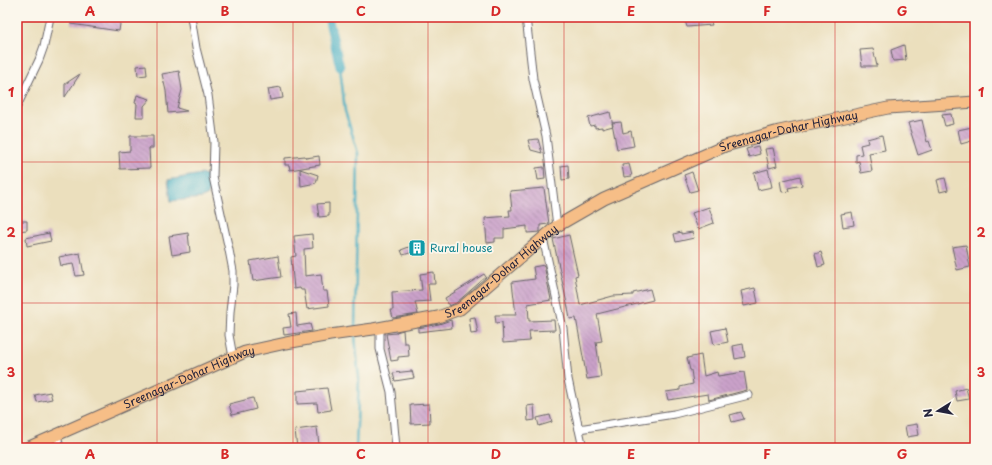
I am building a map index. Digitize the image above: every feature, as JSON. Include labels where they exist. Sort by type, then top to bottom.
[{"type":"main road","name":"Sreenagar-Dohar Highway","points":[[27,448],[245,352],[330,335],[438,317],[460,309],[557,226],[604,199],[725,146],[779,131],[888,108],[975,102]]},
{"type":"street","points":[[17,106],[39,60],[44,46],[50,17]]},
{"type":"street","points":[[191,17],[196,48],[208,95],[214,142],[213,177],[233,271],[229,335],[233,357]]},
{"type":"street","points":[[526,17],[533,79],[546,136],[557,226]]},
{"type":"street","points":[[542,238],[563,328],[568,378],[583,448]]},
{"type":"street","points":[[376,328],[391,392],[396,448]]},
{"type":"street","points":[[579,429],[674,414],[749,395]]},
{"type":"street","points":[[57,435],[60,448]]},
{"type":"water","points":[[201,174],[209,175],[206,182],[210,187],[208,195],[202,198],[171,201],[168,180]]},
{"type":"building","points":[[72,17],[121,17],[119,31],[71,24]]},
{"type":"building","points":[[684,17],[709,17],[712,25],[687,27]]},
{"type":"building","points":[[904,45],[906,60],[893,61],[891,50]]},
{"type":"building","points":[[873,49],[877,66],[862,66],[860,50]]},
{"type":"building","points":[[146,65],[147,75],[138,76],[137,66]]},
{"type":"building","points":[[179,71],[182,90],[177,108],[187,111],[168,113],[166,91],[162,74]]},
{"type":"building","points":[[80,74],[65,97],[65,84]]},
{"type":"building","points":[[281,87],[283,98],[270,100],[268,89]]},
{"type":"building","points":[[137,95],[150,99],[144,106],[144,117],[136,117],[137,104],[135,103]]},
{"type":"building","points":[[610,112],[613,126],[602,129],[602,127],[595,128],[595,125],[590,126],[588,118]]},
{"type":"building","points":[[951,114],[953,124],[945,126],[942,115]]},
{"type":"building","points":[[922,120],[927,142],[929,141],[932,150],[918,155],[908,123]]},
{"type":"building","points":[[621,122],[623,133],[631,131],[634,146],[617,149],[612,123]]},
{"type":"building","points":[[972,127],[975,140],[961,144],[958,130]]},
{"type":"building","points":[[882,135],[885,150],[869,153],[872,171],[861,173],[859,161],[856,162],[856,155],[862,154],[860,145],[868,143],[867,139]]},
{"type":"building","points":[[130,136],[153,136],[153,148],[149,148],[150,168],[120,169],[119,152],[130,151]]},
{"type":"building","points":[[538,139],[542,153],[531,150],[528,140]]},
{"type":"building","points":[[758,146],[760,154],[749,157],[746,149]]},
{"type":"building","points":[[773,148],[777,166],[769,168],[765,149]]},
{"type":"building","points":[[305,156],[306,158],[319,156],[320,165],[290,170],[289,165],[285,165],[285,158]]},
{"type":"building","points":[[629,164],[632,176],[624,177],[622,165]]},
{"type":"building","points":[[568,165],[569,179],[562,180],[561,166]]},
{"type":"building","points":[[544,167],[545,179],[538,180],[536,168]]},
{"type":"building","points":[[300,169],[318,175],[316,183],[301,186]]},
{"type":"building","points":[[768,169],[772,187],[758,190],[754,173]]},
{"type":"building","points":[[692,172],[698,190],[690,192],[684,175]]},
{"type":"building","points":[[800,176],[802,185],[788,188],[789,191],[782,192],[780,181]]},
{"type":"building","points":[[945,178],[948,190],[940,192],[937,180]]},
{"type":"building","points":[[544,188],[549,224],[540,225],[540,232],[527,233],[527,226],[504,229],[504,238],[495,238],[495,242],[487,243],[485,218],[510,216],[509,210],[512,210],[510,191]]},
{"type":"building","points":[[329,203],[329,216],[319,217],[317,204]]},
{"type":"building","points":[[709,207],[714,223],[698,229],[692,213]]},
{"type":"building","points":[[852,212],[854,225],[843,227],[841,214]]},
{"type":"building","points":[[17,221],[27,221],[27,230],[17,231]]},
{"type":"building","points":[[681,232],[681,234],[692,232],[694,238],[676,242],[674,234]]},
{"type":"building","points":[[49,233],[51,241],[27,246],[26,238]]},
{"type":"building","points":[[188,233],[190,252],[172,255],[169,236]]},
{"type":"building","points":[[312,234],[313,248],[304,249],[305,276],[321,274],[323,291],[327,291],[329,306],[307,309],[304,290],[301,290],[300,288],[294,289],[291,257],[296,256],[294,236]]},
{"type":"building","points":[[569,235],[578,275],[575,276],[580,305],[613,296],[633,295],[633,293],[650,289],[653,300],[597,314],[602,341],[596,342],[601,377],[587,379],[576,318],[570,319],[553,239]]},
{"type":"building","points":[[422,242],[423,249],[403,255],[401,250]]},
{"type":"building","points":[[966,245],[970,267],[957,270],[952,247]]},
{"type":"building","points":[[821,252],[825,265],[818,267],[815,254]]},
{"type":"building","points":[[80,253],[84,275],[76,276],[73,264],[61,266],[59,257]]},
{"type":"building","points":[[278,256],[281,277],[253,281],[250,261]]},
{"type":"building","points":[[544,265],[551,300],[528,304],[529,321],[554,320],[555,330],[529,331],[530,341],[503,343],[502,322],[496,323],[495,315],[516,315],[512,282],[535,279],[533,267]]},
{"type":"building","points":[[434,272],[435,284],[428,284],[430,301],[415,302],[418,314],[393,318],[391,310],[393,310],[392,292],[422,290],[420,274]]},
{"type":"building","points":[[484,274],[486,277],[456,303],[449,306],[445,298]]},
{"type":"building","points":[[755,288],[758,303],[744,306],[741,291]]},
{"type":"building","points":[[296,313],[297,326],[310,324],[312,331],[284,335],[283,328],[291,327],[289,314]]},
{"type":"building","points":[[475,317],[478,333],[471,334],[469,318]]},
{"type":"building","points":[[451,320],[452,328],[418,332],[418,328]]},
{"type":"building","points":[[725,328],[728,342],[714,345],[711,331]]},
{"type":"building","points":[[403,330],[404,343],[408,343],[409,356],[398,357],[398,360],[391,361],[386,334],[396,333]]},
{"type":"building","points":[[743,344],[745,357],[735,359],[733,346]]},
{"type":"building","points":[[701,355],[704,376],[717,372],[718,376],[744,372],[747,390],[709,400],[708,394],[668,400],[666,392],[680,390],[680,387],[693,384],[687,358]]},
{"type":"building","points":[[412,371],[414,378],[395,381],[393,373]]},
{"type":"building","points":[[327,388],[331,410],[318,412],[317,403],[297,404],[297,391]]},
{"type":"building","points":[[966,388],[969,399],[957,401],[955,391]]},
{"type":"building","points":[[50,392],[52,399],[37,402],[35,395]]},
{"type":"building","points":[[253,398],[256,409],[232,415],[229,404]]},
{"type":"building","points":[[429,404],[430,423],[411,424],[410,405]]},
{"type":"building","points":[[534,405],[535,420],[528,421],[527,406]]},
{"type":"building","points":[[741,412],[744,419],[732,422],[730,415]]},
{"type":"building","points":[[550,415],[552,422],[539,426],[537,418]]},
{"type":"building","points":[[917,424],[919,435],[907,437],[905,426]]},
{"type":"building","points":[[317,427],[319,445],[297,448],[295,430]]},
{"type":"waterway","points":[[328,17],[340,67]]},
{"type":"waterway","points":[[340,67],[345,111],[358,153],[355,328]]},
{"type":"waterway","points":[[355,335],[359,379],[356,448]]},
{"type":"place","name":"Rural house","points":[[417,248]]}]
